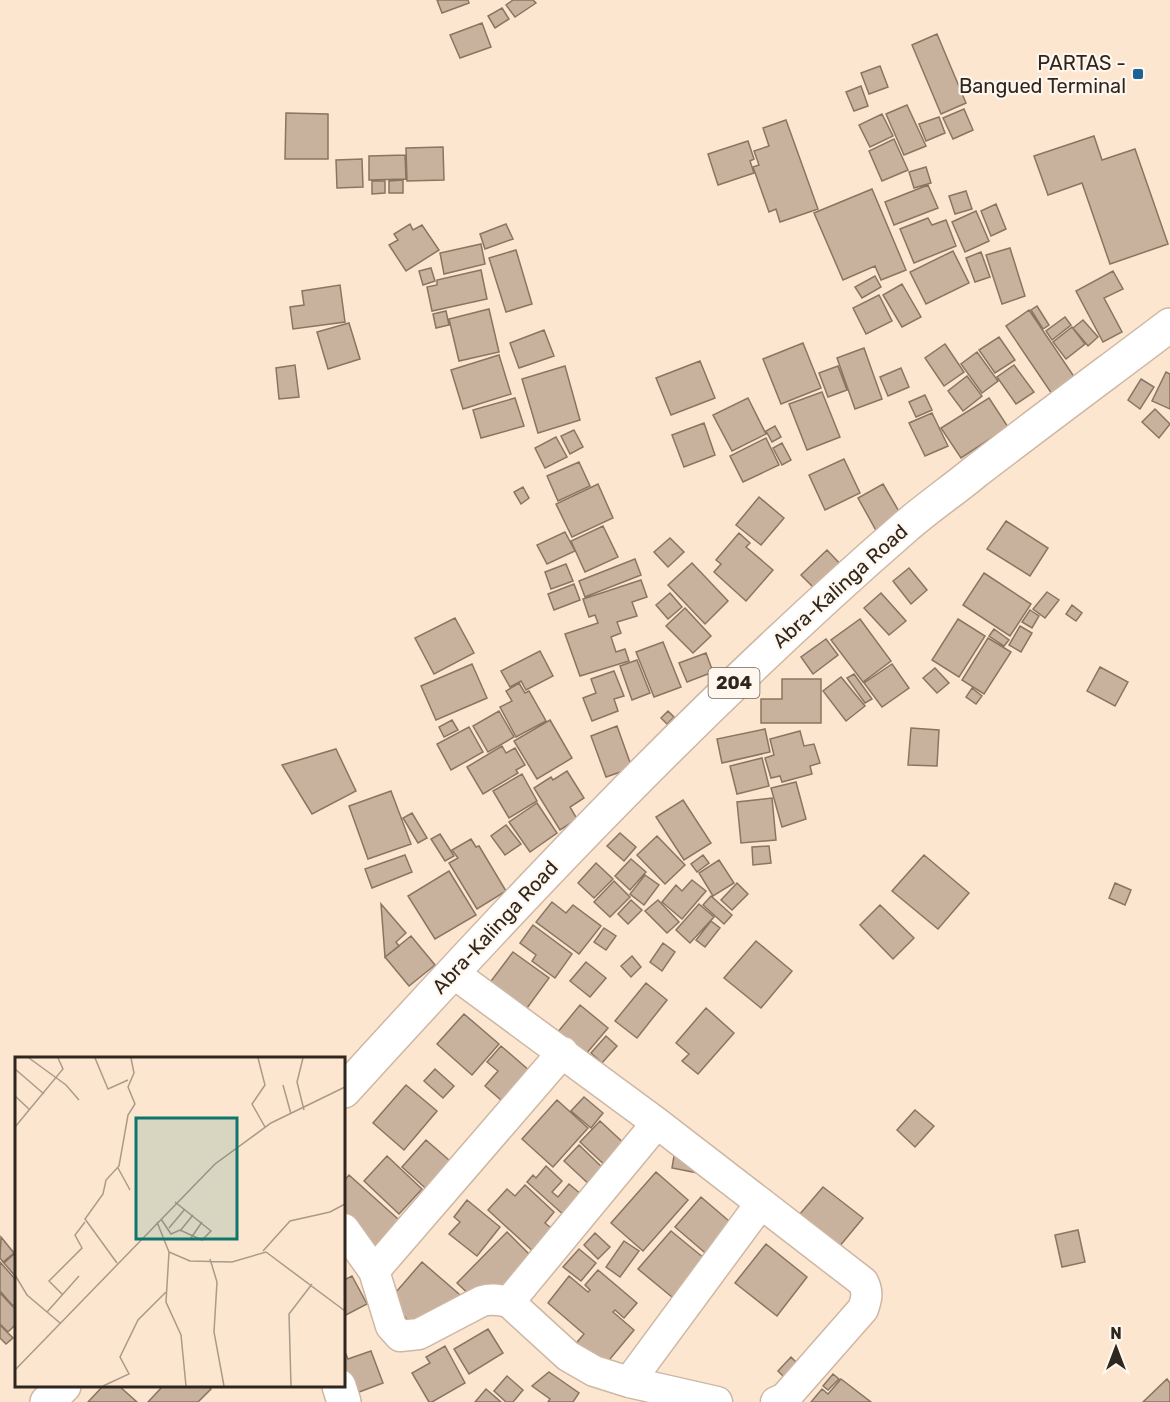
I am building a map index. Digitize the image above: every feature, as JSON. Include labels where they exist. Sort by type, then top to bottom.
[{"type":"main road","name":"Abra-Kalinga Road","points":[[345,1089],[452,972],[725,691],[802,619],[906,526],[1170,325]]},
{"type":"main road","points":[[47,1402],[62,1387]]},
{"type":"main road","points":[[339,1387],[344,1402]]},
{"type":"street","points":[[452,972],[657,1123],[856,1276],[866,1289],[867,1298],[863,1309],[784,1398],[776,1402]]},
{"type":"street","points":[[374,1271],[562,1052]]},
{"type":"street","points":[[509,1302],[657,1123]]},
{"type":"street","points":[[629,1382],[761,1203]]},
{"type":"street","points":[[345,1230],[374,1271],[391,1326],[400,1336],[419,1334],[483,1301],[494,1299],[509,1302],[568,1356],[594,1371],[629,1382],[717,1402]]},
{"type":"building","points":[[437,0],[468,0],[469,3],[442,13]]},
{"type":"building","points":[[513,0],[533,0],[536,3],[515,17],[506,5]]},
{"type":"building","points":[[502,8],[509,19],[495,28],[488,16]]},
{"type":"building","points":[[482,23],[491,47],[460,58],[450,35]]},
{"type":"building","points":[[937,34],[966,103],[941,114],[912,45]]},
{"type":"building","points":[[880,66],[888,87],[869,94],[861,73]]},
{"type":"building","points":[[861,86],[868,106],[854,111],[846,92]]},
{"type":"building","points":[[907,105],[926,146],[904,155],[886,114]]},
{"type":"building","points":[[964,109],[973,130],[953,139],[943,118]]},
{"type":"building","points":[[286,113],[328,114],[328,159],[285,159]]},
{"type":"building","points":[[882,114],[893,136],[870,147],[859,125]]},
{"type":"building","points":[[939,117],[945,133],[926,141],[919,124]]},
{"type":"building","points":[[786,120],[818,209],[780,222],[776,209],[769,212],[753,167],[759,165],[754,151],[769,146],[763,128]]},
{"type":"building","points":[[1094,136],[1102,160],[1135,149],[1168,244],[1110,264],[1082,183],[1048,195],[1034,156]]},
{"type":"building","points":[[894,139],[908,170],[882,181],[869,151]]},
{"type":"building","points":[[748,141],[754,159],[750,161],[754,173],[718,185],[708,154]]},
{"type":"building","points":[[443,147],[444,180],[407,181],[406,148]]},
{"type":"building","points":[[405,155],[406,179],[369,180],[369,156]]},
{"type":"building","points":[[362,159],[363,187],[337,188],[336,160]]},
{"type":"building","points":[[926,167],[931,183],[914,188],[909,172]]},
{"type":"building","points":[[403,180],[403,193],[389,193],[389,181]]},
{"type":"building","points":[[372,181],[385,181],[385,193],[372,194]]},
{"type":"building","points":[[928,185],[938,208],[894,225],[885,202]]},
{"type":"building","points":[[872,189],[906,270],[881,280],[875,266],[843,280],[814,213]]},
{"type":"building","points":[[966,191],[972,209],[955,214],[949,196]]},
{"type":"building","points":[[996,204],[1006,229],[991,236],[981,211]]},
{"type":"building","points":[[976,211],[989,241],[965,252],[952,222]]},
{"type":"building","points":[[928,218],[932,225],[946,220],[956,246],[914,263],[900,229]]},
{"type":"building","points":[[410,224],[413,230],[422,225],[439,250],[406,271],[389,245],[398,240],[394,234]]},
{"type":"building","points":[[506,224],[513,239],[485,249],[480,234]]},
{"type":"building","points":[[481,244],[485,264],[444,274],[440,253]]},
{"type":"building","points":[[1010,248],[1025,296],[1002,304],[986,255]]},
{"type":"building","points":[[516,250],[532,304],[506,312],[489,258]]},
{"type":"building","points":[[953,251],[969,283],[926,304],[910,272]]},
{"type":"building","points":[[981,252],[990,277],[975,282],[966,258]]},
{"type":"building","points":[[431,268],[435,281],[423,285],[419,271]]},
{"type":"building","points":[[481,270],[487,299],[432,311],[427,287],[437,285],[437,280]]},
{"type":"building","points":[[1113,271],[1123,289],[1104,298],[1122,332],[1103,342],[1076,291]]},
{"type":"building","points":[[875,276],[881,287],[862,298],[855,287]]},
{"type":"building","points":[[902,284],[921,317],[902,327],[883,295]]},
{"type":"building","points":[[340,285],[345,322],[293,329],[290,307],[304,305],[302,291]]},
{"type":"building","points":[[879,295],[892,321],[866,334],[853,308]]},
{"type":"building","points":[[1037,306],[1049,325],[1043,329],[1031,310]]},
{"type":"building","points":[[489,309],[499,352],[459,361],[449,319]]},
{"type":"building","points":[[1029,310],[1077,381],[1054,397],[1006,326]]},
{"type":"building","points":[[446,311],[449,325],[436,328],[433,314]]},
{"type":"building","points":[[1065,317],[1071,325],[1052,340],[1046,331]]},
{"type":"building","points":[[1083,320],[1098,337],[1088,346],[1073,328]]},
{"type":"building","points":[[349,323],[360,359],[328,369],[317,332]]},
{"type":"building","points":[[1072,327],[1085,344],[1066,359],[1053,342]]},
{"type":"building","points":[[544,330],[554,356],[519,368],[510,343]]},
{"type":"building","points":[[999,337],[1015,360],[995,373],[979,350]]},
{"type":"building","points":[[803,343],[821,388],[781,404],[763,359]]},
{"type":"building","points":[[945,344],[964,372],[944,386],[925,358]]},
{"type":"building","points":[[864,348],[882,399],[855,409],[837,358]]},
{"type":"building","points":[[977,352],[998,381],[982,393],[961,364]]},
{"type":"building","points":[[499,355],[511,394],[463,409],[451,370]]},
{"type":"building","points":[[700,361],[715,398],[671,415],[656,378]]},
{"type":"building","points":[[295,365],[299,397],[279,399],[276,368]]},
{"type":"building","points":[[1014,365],[1034,392],[1016,404],[997,377]]},
{"type":"building","points":[[565,366],[580,420],[538,433],[522,379]]},
{"type":"building","points":[[838,366],[847,390],[828,397],[819,373]]},
{"type":"building","points":[[901,368],[909,387],[888,396],[880,377]]},
{"type":"building","points":[[1166,372],[1170,374],[1170,409],[1152,401]]},
{"type":"building","points":[[967,376],[982,396],[963,411],[948,391]]},
{"type":"building","points":[[1141,379],[1154,387],[1140,409],[1128,400]]},
{"type":"building","points":[[822,392],[840,437],[807,450],[789,404]]},
{"type":"building","points":[[925,395],[932,410],[916,417],[909,402]]},
{"type":"building","points":[[515,398],[524,426],[481,438],[473,410]]},
{"type":"building","points":[[748,398],[766,434],[732,451],[713,415]]},
{"type":"building","points":[[989,398],[1008,427],[961,458],[941,428]]},
{"type":"building","points":[[1155,409],[1170,424],[1159,438],[1142,422]]},
{"type":"building","points":[[932,413],[948,446],[925,456],[909,423]]},
{"type":"building","points":[[704,423],[715,455],[684,467],[672,435]]},
{"type":"building","points":[[775,426],[781,437],[772,442],[766,431]]},
{"type":"building","points":[[574,430],[583,447],[570,454],[561,436]]},
{"type":"building","points":[[556,437],[567,457],[545,468],[535,448]]},
{"type":"building","points":[[766,438],[779,465],[743,482],[730,456]]},
{"type":"building","points":[[782,443],[791,460],[782,465],[773,448]]},
{"type":"building","points":[[844,459],[860,493],[825,510],[809,475]]},
{"type":"building","points":[[579,462],[590,486],[558,501],[547,476]]},
{"type":"building","points":[[598,484],[613,518],[572,537],[556,504]]},
{"type":"building","points":[[883,484],[904,520],[878,534],[858,498]]},
{"type":"building","points":[[523,487],[529,498],[521,504],[514,492]]},
{"type":"building","points":[[759,497],[784,518],[761,545],[736,525]]},
{"type":"building","points":[[1006,521],[1048,548],[1030,576],[987,549]]},
{"type":"building","points":[[603,526],[618,557],[585,572],[571,541]]},
{"type":"building","points":[[565,532],[575,551],[547,564],[537,545]]},
{"type":"building","points":[[739,533],[750,543],[746,547],[773,570],[746,601],[714,572],[721,564],[716,560]]},
{"type":"building","points":[[670,538],[684,552],[668,567],[654,552]]},
{"type":"building","points":[[827,550],[843,567],[817,591],[801,575]]},
{"type":"building","points":[[635,559],[641,575],[585,597],[579,581]]},
{"type":"building","points":[[692,563],[728,601],[705,624],[668,585]]},
{"type":"building","points":[[566,564],[573,581],[551,589],[545,572]]},
{"type":"building","points":[[909,568],[927,590],[911,604],[893,581]]},
{"type":"building","points":[[984,573],[1031,604],[1010,636],[963,605]]},
{"type":"building","points":[[641,580],[647,597],[632,602],[637,616],[617,622],[621,633],[611,637],[616,652],[625,649],[629,661],[580,676],[565,634],[598,623],[595,615],[589,617],[583,599]]},
{"type":"building","points":[[574,584],[580,600],[554,610],[548,594]]},
{"type":"building","points":[[1047,592],[1059,600],[1045,618],[1033,609]]},
{"type":"building","points":[[670,593],[682,607],[668,619],[656,605]]},
{"type":"building","points":[[881,593],[906,621],[889,635],[864,608]]},
{"type":"building","points":[[1072,605],[1082,613],[1076,621],[1066,614]]},
{"type":"building","points":[[685,608],[711,636],[693,653],[666,626]]},
{"type":"building","points":[[1030,610],[1039,616],[1032,628],[1022,622]]},
{"type":"building","points":[[455,618],[474,653],[434,674],[415,638]]},
{"type":"building","points":[[860,619],[891,661],[863,682],[831,640]]},
{"type":"building","points":[[958,619],[985,636],[959,677],[932,660]]},
{"type":"building","points":[[1020,626],[1032,633],[1021,652],[1009,645]]},
{"type":"building","points":[[994,629],[1009,640],[1004,646],[989,636]]},
{"type":"building","points":[[988,638],[1011,652],[984,694],[962,680]]},
{"type":"building","points":[[826,639],[838,655],[813,674],[801,657]]},
{"type":"building","points":[[663,642],[681,687],[654,697],[636,652]]},
{"type":"building","points":[[540,651],[553,676],[526,690],[521,681],[510,687],[501,671]]},
{"type":"building","points":[[706,653],[713,672],[687,682],[679,663]]},
{"type":"building","points":[[637,660],[650,693],[632,700],[620,666]]},
{"type":"building","points":[[472,664],[487,698],[436,720],[421,686]]},
{"type":"building","points":[[892,664],[909,688],[882,707],[864,683]]},
{"type":"building","points":[[1100,667],[1128,682],[1115,706],[1087,691]]},
{"type":"building","points":[[935,668],[949,683],[937,693],[923,678]]},
{"type":"building","points":[[614,671],[624,696],[614,699],[618,711],[592,721],[583,698],[596,693],[591,679]]},
{"type":"building","points":[[854,674],[872,699],[865,703],[847,678]]},
{"type":"building","points":[[841,677],[865,706],[846,721],[823,691]]},
{"type":"building","points":[[782,679],[821,679],[821,723],[761,723],[761,699],[782,699]]},
{"type":"building","points":[[519,683],[525,693],[529,691],[546,721],[516,737],[500,707],[512,701],[506,691]]},
{"type":"building","points":[[972,688],[982,696],[976,704],[966,697]]},
{"type":"building","points":[[499,711],[514,737],[488,752],[473,726]]},
{"type":"building","points":[[668,711],[674,717],[667,724],[661,718]]},
{"type":"building","points":[[452,720],[458,730],[444,737],[439,727]]},
{"type":"building","points":[[550,720],[572,758],[537,779],[514,741]]},
{"type":"building","points":[[617,726],[632,768],[606,777],[591,736]]},
{"type":"building","points":[[469,727],[483,752],[451,770],[437,744]]},
{"type":"building","points":[[911,728],[939,730],[937,766],[908,765]]},
{"type":"building","points":[[765,729],[770,752],[722,763],[717,739]]},
{"type":"building","points":[[800,731],[804,746],[814,744],[820,763],[810,766],[812,774],[782,782],[780,776],[771,778],[765,758],[774,755],[770,739]]},
{"type":"building","points":[[502,746],[506,753],[515,748],[525,765],[516,770],[518,773],[483,794],[467,767]]},
{"type":"building","points":[[336,749],[356,791],[312,814],[282,765]]},
{"type":"building","points":[[762,758],[769,786],[737,794],[730,766]]},
{"type":"building","points":[[567,771],[584,798],[570,807],[577,819],[560,830],[534,788],[551,777],[553,780]]},
{"type":"building","points":[[522,774],[537,801],[509,818],[493,791]]},
{"type":"building","points":[[796,782],[806,819],[782,827],[771,788]]},
{"type":"building","points":[[391,791],[411,844],[368,859],[349,806]]},
{"type":"building","points":[[772,798],[776,840],[741,843],[737,802]]},
{"type":"building","points":[[683,800],[711,843],[684,860],[656,817]]},
{"type":"building","points":[[537,803],[557,833],[530,852],[509,822]]},
{"type":"building","points":[[412,813],[427,838],[418,843],[403,818]]},
{"type":"building","points":[[506,825],[521,844],[505,855],[491,836]]},
{"type":"building","points":[[620,833],[636,847],[624,861],[607,846]]},
{"type":"building","points":[[440,834],[454,856],[445,861],[431,839]]},
{"type":"building","points":[[657,836],[685,865],[665,884],[637,855]]},
{"type":"building","points":[[471,839],[476,847],[479,846],[506,891],[477,909],[449,863],[458,858],[452,850]]},
{"type":"building","points":[[769,846],[771,863],[753,865],[752,847]]},
{"type":"building","points":[[405,855],[412,872],[372,888],[365,869]]},
{"type":"building","points":[[703,855],[709,863],[697,872],[691,864]]},
{"type":"building","points":[[924,855],[969,893],[938,929],[892,891]]},
{"type":"building","points":[[631,859],[646,872],[630,890],[615,876]]},
{"type":"building","points":[[719,860],[734,883],[713,896],[699,873]]},
{"type":"building","points":[[596,863],[613,879],[594,898],[578,883]]},
{"type":"building","points":[[449,871],[476,915],[435,939],[408,896]]},
{"type":"building","points":[[645,875],[659,885],[644,905],[630,894]]},
{"type":"building","points":[[692,880],[706,891],[682,919],[662,902],[676,885],[682,891]]},
{"type":"building","points":[[614,881],[630,897],[610,917],[594,902]]},
{"type":"building","points":[[737,883],[748,894],[732,910],[721,900]]},
{"type":"building","points":[[1115,883],[1131,890],[1125,905],[1109,898]]},
{"type":"building","points":[[711,896],[732,915],[724,924],[703,905]]},
{"type":"building","points":[[631,900],[642,910],[628,924],[618,914]]},
{"type":"building","points":[[658,900],[679,922],[667,933],[645,911]]},
{"type":"building","points":[[552,902],[566,913],[573,905],[601,926],[579,954],[536,922]]},
{"type":"building","points":[[381,904],[406,933],[396,942],[399,946],[385,957]]},
{"type":"building","points":[[699,904],[714,917],[690,943],[676,930]]},
{"type":"building","points":[[880,905],[914,938],[893,959],[860,925]]},
{"type":"building","points":[[711,921],[720,928],[705,947],[696,940]]},
{"type":"building","points":[[533,925],[572,954],[555,978],[532,961],[536,955],[520,943]]},
{"type":"building","points":[[604,928],[616,936],[606,950],[594,942]]},
{"type":"building","points":[[411,936],[435,965],[409,986],[385,957]]},
{"type":"building","points":[[756,941],[792,971],[761,1008],[724,978]]},
{"type":"building","points":[[663,943],[675,952],[662,971],[650,962]]},
{"type":"building","points":[[513,952],[549,978],[519,1019],[482,993]]},
{"type":"building","points":[[632,956],[641,967],[631,977],[621,966]]},
{"type":"building","points":[[586,962],[606,978],[590,997],[570,981]]},
{"type":"building","points":[[646,983],[667,1000],[637,1038],[615,1021]]},
{"type":"building","points":[[580,1005],[608,1028],[580,1061],[553,1038]]},
{"type":"building","points":[[706,1008],[734,1033],[698,1074],[682,1061],[689,1054],[676,1043]]},
{"type":"building","points":[[464,1014],[499,1044],[472,1075],[437,1044]]},
{"type":"building","points":[[606,1036],[617,1046],[602,1063],[591,1053]]},
{"type":"building","points":[[501,1046],[538,1078],[511,1109],[485,1086],[498,1071],[487,1062]]},
{"type":"building","points":[[435,1069],[454,1086],[443,1098],[424,1081]]},
{"type":"building","points":[[406,1085],[437,1111],[404,1150],[373,1123]]},
{"type":"building","points":[[584,1097],[603,1113],[591,1128],[571,1111]]},
{"type":"building","points":[[557,1100],[588,1128],[553,1167],[522,1139]]},
{"type":"building","points":[[915,1110],[934,1126],[915,1147],[897,1130]]},
{"type":"building","points":[[600,1121],[629,1148],[609,1169],[580,1142]]},
{"type":"building","points":[[426,1140],[457,1167],[433,1195],[402,1167]]},
{"type":"building","points":[[579,1145],[606,1171],[592,1187],[564,1161]]},
{"type":"building","points":[[387,1156],[422,1189],[399,1214],[364,1181]]},
{"type":"building","points":[[674,1156],[700,1161],[698,1173],[672,1168]]},
{"type":"building","points":[[546,1166],[562,1181],[552,1192],[558,1197],[569,1184],[582,1195],[566,1217],[527,1182],[533,1175],[536,1178]]},
{"type":"building","points":[[656,1172],[688,1200],[643,1251],[611,1223]]},
{"type":"building","points":[[349,1175],[408,1228],[384,1254],[345,1219],[345,1180]]},
{"type":"building","points":[[525,1185],[554,1212],[545,1223],[556,1232],[536,1254],[488,1210],[507,1189],[515,1196]]},
{"type":"building","points":[[823,1187],[863,1218],[834,1253],[794,1221]]},
{"type":"building","points":[[701,1197],[736,1227],[710,1257],[675,1227]]},
{"type":"building","points":[[467,1200],[500,1227],[477,1256],[449,1234],[460,1222],[454,1217]]},
{"type":"building","points":[[1078,1230],[1085,1262],[1062,1267],[1055,1235]]},
{"type":"building","points":[[671,1231],[710,1263],[678,1302],[638,1269]]},
{"type":"building","points":[[507,1232],[537,1262],[503,1296],[477,1302],[457,1283]]},
{"type":"building","points":[[595,1233],[610,1247],[598,1259],[584,1245]]},
{"type":"building","points":[[1,1237],[14,1253],[3,1262],[0,1258]]},
{"type":"building","points":[[624,1241],[639,1251],[620,1277],[606,1267]]},
{"type":"building","points":[[766,1244],[807,1277],[777,1316],[735,1283]]},
{"type":"building","points":[[579,1249],[596,1263],[581,1281],[563,1267]]},
{"type":"building","points":[[14,1254],[15,1276],[4,1263]]},
{"type":"building","points":[[0,1262],[15,1279],[15,1304],[13,1306],[0,1291]]},
{"type":"building","points":[[422,1262],[466,1300],[414,1328],[390,1299]]},
{"type":"building","points":[[598,1270],[637,1303],[624,1318],[615,1310],[613,1312],[634,1330],[600,1371],[572,1348],[584,1334],[548,1303],[569,1276],[588,1292],[590,1290],[585,1285]]},
{"type":"building","points":[[352,1276],[367,1304],[345,1315],[345,1280]]},
{"type":"building","points":[[0,1293],[15,1309],[15,1325],[8,1332],[0,1324]]},
{"type":"building","points":[[0,1325],[13,1338],[6,1344],[0,1338]]},
{"type":"building","points":[[488,1329],[503,1353],[469,1374],[454,1349]]},
{"type":"building","points":[[445,1346],[465,1383],[429,1402],[412,1373],[430,1363],[426,1357]]},
{"type":"building","points":[[371,1351],[383,1383],[346,1397],[345,1352],[348,1359]]},
{"type":"building","points":[[791,1357],[802,1368],[789,1382],[778,1371]]},
{"type":"building","points":[[549,1372],[579,1393],[573,1402],[548,1402],[550,1399],[532,1386]]},
{"type":"building","points":[[833,1374],[839,1379],[828,1390],[823,1386]]},
{"type":"building","points":[[507,1376],[523,1390],[513,1402],[506,1402],[494,1391]]},
{"type":"building","points":[[841,1379],[871,1402],[811,1402],[822,1389],[828,1394]]},
{"type":"building","points":[[1167,1379],[1170,1383],[1170,1402],[1143,1402]]},
{"type":"building","points":[[102,1387],[120,1387],[137,1402],[88,1402]]},
{"type":"building","points":[[162,1387],[208,1387],[211,1389],[198,1402],[148,1402]]},
{"type":"building","points":[[486,1389],[501,1402],[475,1402]]},
{"type":"place","name":"PARTAS - Bangued Terminal","points":[[1138,74]]}]
